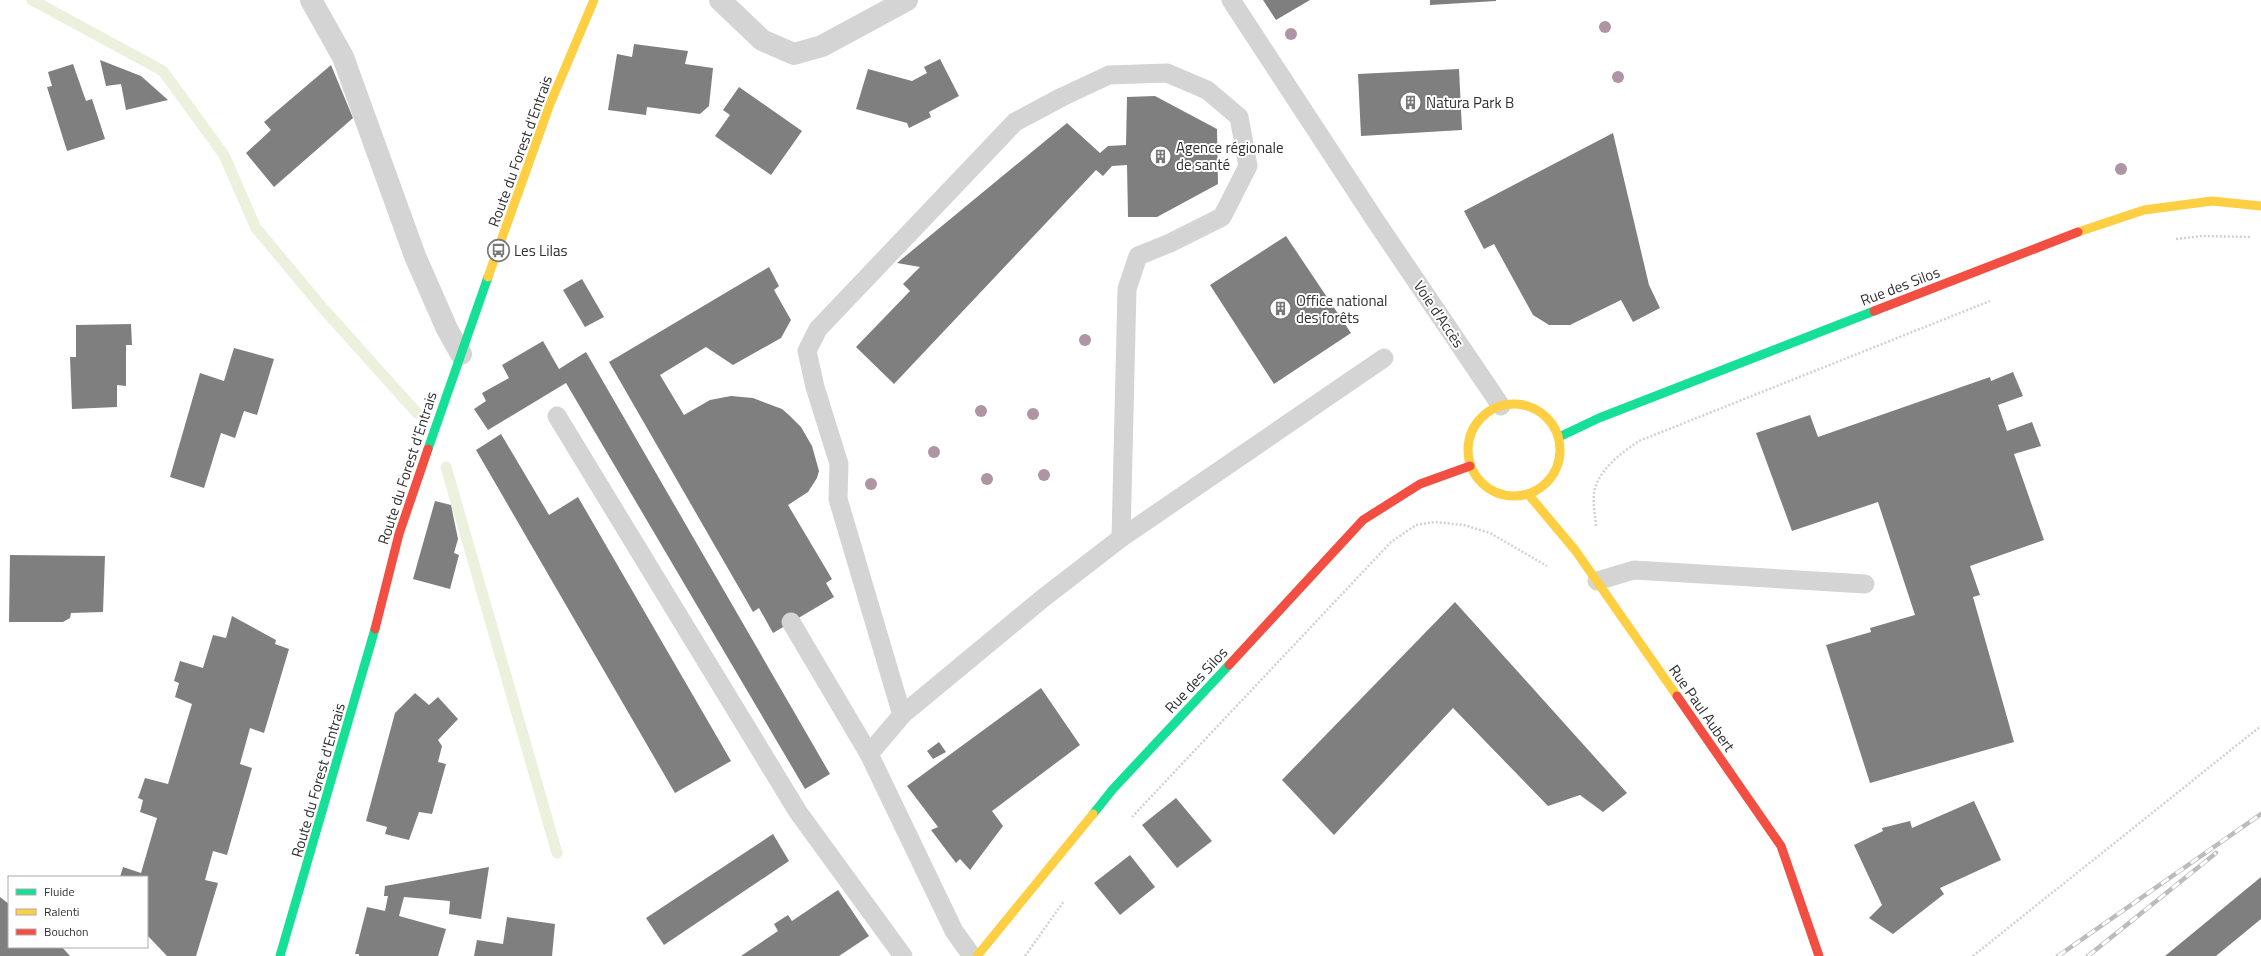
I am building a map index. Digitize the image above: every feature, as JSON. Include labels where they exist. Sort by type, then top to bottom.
[{"type":"street","points":[[311,0],[343,57],[415,256],[447,329],[461,354]]},
{"type":"street","name":"Route du Forest d'Entrais","points":[[280,956],[363,675],[399,534],[550,104],[594,0]]},
{"type":"street","points":[[720,0],[762,40],[794,54],[822,46],[907,0]]},
{"type":"street","name":"Rue des Silos","points":[[1559,437],[1599,418],[2071,235],[2144,210],[2212,201],[2261,206]]},
{"type":"street","points":[[1519,404],[1536,410],[1550,421],[1559,437],[1560,451],[1558,466],[1551,478],[1541,488],[1528,494],[1510,496],[1493,491],[1479,481],[1470,466],[1468,447],[1473,429],[1484,415],[1501,406],[1519,404]]},
{"type":"street","name":"Rue des Silos","points":[[978,956],[1113,789],[1363,520],[1420,484],[1470,466]]},
{"type":"street","name":"Rue Paul Aubert","points":[[1528,494],[1575,550],[1781,846],[1819,956]]},
{"type":"lane","name":"Voie d'Accès","points":[[1231,0],[1377,223],[1501,406]]},
{"type":"lane","points":[[902,715],[838,499],[839,464],[815,387],[808,352],[818,329],[1015,122],[1062,97],[1109,75],[1167,73],[1207,90],[1238,117],[1248,166],[1222,217],[1170,243],[1138,256],[1127,290],[1121,538]]},
{"type":"lane","points":[[869,754],[902,715],[1042,599],[1121,538],[1384,358]]},
{"type":"lane","points":[[557,416],[798,812],[903,956]]},
{"type":"lane","points":[[1596,581],[1634,570],[1865,584]]},
{"type":"lane","points":[[791,622],[869,754],[954,931],[972,956]]},
{"type":"path","points":[[2172,239],[2202,236],[2252,237]]},
{"type":"path","points":[[1126,823],[1391,542],[1416,525],[1435,522],[1464,525],[1490,532],[1547,566],[1596,538],[1595,489],[1608,465],[1620,453],[1639,441],[1991,300]]},
{"type":"path","points":[[1973,956],[2261,726]]},
{"type":"path","points":[[1025,956],[1068,894]]},
{"type":"building","points":[[1263,0],[1310,0],[1276,20]]},
{"type":"building","points":[[1430,0],[1496,0],[1496,1],[1430,5]]},
{"type":"building","points":[[634,44],[688,51],[685,64],[713,68],[709,106],[700,114],[647,107],[646,115],[608,110],[617,54],[632,57]]},
{"type":"building","points":[[940,59],[959,96],[929,112],[931,117],[909,128],[907,123],[856,109],[868,69],[912,81],[927,73],[924,67]]},
{"type":"building","points":[[100,60],[141,76],[168,100],[126,110],[121,84],[106,86]]},
{"type":"building","points":[[73,64],[86,101],[92,99],[105,139],[67,151],[47,87],[52,86],[48,72]]},
{"type":"building","points":[[331,65],[353,118],[274,187],[246,153],[271,130],[264,122]]},
{"type":"building","name":"Natura Park B","points":[[1459,69],[1462,130],[1361,136],[1358,74]]},
{"type":"building","points":[[739,87],[802,131],[771,175],[715,136],[730,115],[723,110]]},
{"type":"building","points":[[1155,96],[1217,129],[1218,184],[1157,217],[1128,217],[1127,165],[1112,166],[1103,176],[1096,170],[894,384],[856,347],[910,291],[903,284],[920,267],[897,263],[1067,123],[1100,153],[1108,146],[1126,145],[1127,97]]},
{"type":"building","points":[[1613,133],[1649,285],[1660,308],[1633,322],[1621,300],[1570,325],[1549,325],[1533,315],[1494,244],[1484,249],[1464,211]]},
{"type":"building","name":"Office national des forêts","points":[[1286,236],[1351,333],[1274,384],[1210,285]]},
{"type":"building","points":[[769,267],[779,286],[774,290],[791,320],[781,338],[733,365],[706,347],[660,375],[684,415],[710,400],[731,396],[753,398],[782,409],[801,427],[812,446],[819,471],[817,478],[808,492],[788,505],[832,579],[826,583],[834,597],[773,633],[759,608],[753,612],[609,362]]},
{"type":"building","points":[[582,279],[604,317],[585,327],[563,290]]},
{"type":"building","points":[[131,324],[132,345],[126,345],[126,386],[117,385],[117,407],[72,409],[70,357],[76,357],[76,325]]},
{"type":"building","points":[[543,341],[559,369],[586,352],[830,774],[805,789],[566,383],[488,430],[474,409],[486,401],[482,393],[509,378],[502,365]]},
{"type":"building","points":[[234,348],[274,359],[257,415],[244,411],[235,438],[221,433],[204,488],[170,477],[200,373],[224,381]]},
{"type":"building","points":[[2013,372],[2023,396],[1998,405],[2007,431],[2032,422],[2041,446],[2014,454],[2044,540],[1970,566],[1980,595],[1973,597],[2014,742],[1870,783],[1826,645],[1871,632],[1870,628],[1915,615],[1878,502],[1792,531],[1756,433],[1810,415],[1818,437],[1990,377],[1991,381]]},
{"type":"building","points":[[501,434],[549,515],[578,497],[731,761],[675,793],[476,450]]},
{"type":"building","points":[[435,501],[451,505],[458,539],[454,553],[459,555],[450,589],[413,579]]},
{"type":"building","points":[[10,555],[105,556],[103,612],[71,613],[70,618],[63,622],[9,622]]},
{"type":"building","points":[[1455,602],[1627,793],[1603,812],[1580,795],[1548,806],[1453,708],[1334,835],[1282,780]]},
{"type":"building","points":[[232,616],[276,640],[275,644],[289,649],[264,733],[250,728],[240,764],[252,768],[227,855],[213,851],[205,880],[218,883],[196,956],[167,956],[148,936],[148,876],[120,876],[123,867],[141,873],[157,818],[140,812],[143,800],[138,798],[145,778],[168,784],[192,704],[175,697],[179,683],[174,681],[180,661],[203,668],[213,635],[226,638]]},
{"type":"building","points":[[1041,688],[1080,745],[992,811],[1003,826],[970,870],[960,859],[956,863],[931,830],[938,827],[907,786]]},
{"type":"building","points":[[415,693],[429,705],[438,697],[458,719],[438,740],[442,746],[438,762],[446,764],[432,814],[419,812],[409,840],[385,834],[387,827],[366,821],[395,713]]},
{"type":"building","points":[[939,742],[946,752],[933,759],[927,751]]},
{"type":"building","points":[[1176,798],[1212,841],[1177,868],[1142,825]]},
{"type":"building","points":[[1974,801],[2001,860],[1940,888],[1944,894],[1893,934],[1869,918],[1882,905],[1854,845],[1883,831],[1882,828],[1910,821],[1912,828]]},
{"type":"building","points":[[773,834],[789,861],[664,945],[646,918]]},
{"type":"building","points":[[1130,855],[1155,887],[1120,915],[1094,883]]},
{"type":"building","points":[[489,867],[481,919],[449,914],[450,901],[404,897],[399,916],[446,929],[438,956],[359,956],[359,954],[355,954],[367,907],[385,911],[388,896],[384,896],[385,886]]},
{"type":"building","points":[[2261,877],[2261,919],[2216,956],[2165,956]]},
{"type":"building","points":[[838,890],[869,936],[839,956],[741,956],[778,931],[774,924],[788,915],[792,921]]},
{"type":"building","points":[[0,897],[8,903],[8,948],[63,948],[70,956],[0,956]]},
{"type":"building","points":[[507,917],[555,924],[552,956],[474,956],[477,940],[503,944]]},
{"type":"waterway","points":[[32,0],[163,71],[224,155],[256,228],[321,306],[417,413]]},
{"type":"waterway","points":[[446,467],[557,853]]},
{"type":"railway","points":[[2058,956],[2261,814]]},
{"type":"railway","points":[[2088,956],[2216,853]]},
{"type":"traffic: fast","points":[[428,449],[488,277]]},
{"type":"traffic: fast","points":[[1559,437],[1599,418],[1874,311]]},
{"type":"traffic: fast","points":[[280,956],[375,629]]},
{"type":"traffic: fast","points":[[1093,814],[1113,789],[1229,665]]},
{"type":"traffic: slow","points":[[488,277],[550,104],[594,0]]},
{"type":"traffic: slow","points":[[2078,232],[2144,210],[2212,201],[2261,206]]},
{"type":"traffic: slow","points":[[1514,404],[1532,408],[1546,418],[1556,432],[1560,450],[1556,468],[1546,482],[1532,492],[1514,496],[1496,492],[1482,482],[1472,468],[1468,450],[1472,432],[1482,418],[1496,408],[1514,404]]},
{"type":"traffic: slow","points":[[1528,494],[1575,550],[1677,696]]},
{"type":"traffic: slow","points":[[977,956],[1093,814]]},
{"type":"traffic: jam","points":[[1874,311],[2078,232]]},
{"type":"traffic: jam","points":[[375,629],[399,534],[428,449]]},
{"type":"traffic: jam","points":[[1229,665],[1363,520],[1420,484],[1470,466]]},
{"type":"traffic: jam","points":[[1677,696],[1781,846],[1819,956]]},
{"type":"place","name":"Natura Park B","points":[[1410,102]]},
{"type":"place","name":"Agence régionale de santé","points":[[1160,156]]},
{"type":"place","name":"Les Lilas","points":[[498,250]]},
{"type":"place","name":"Office national des forêts","points":[[1280,309]]}]
